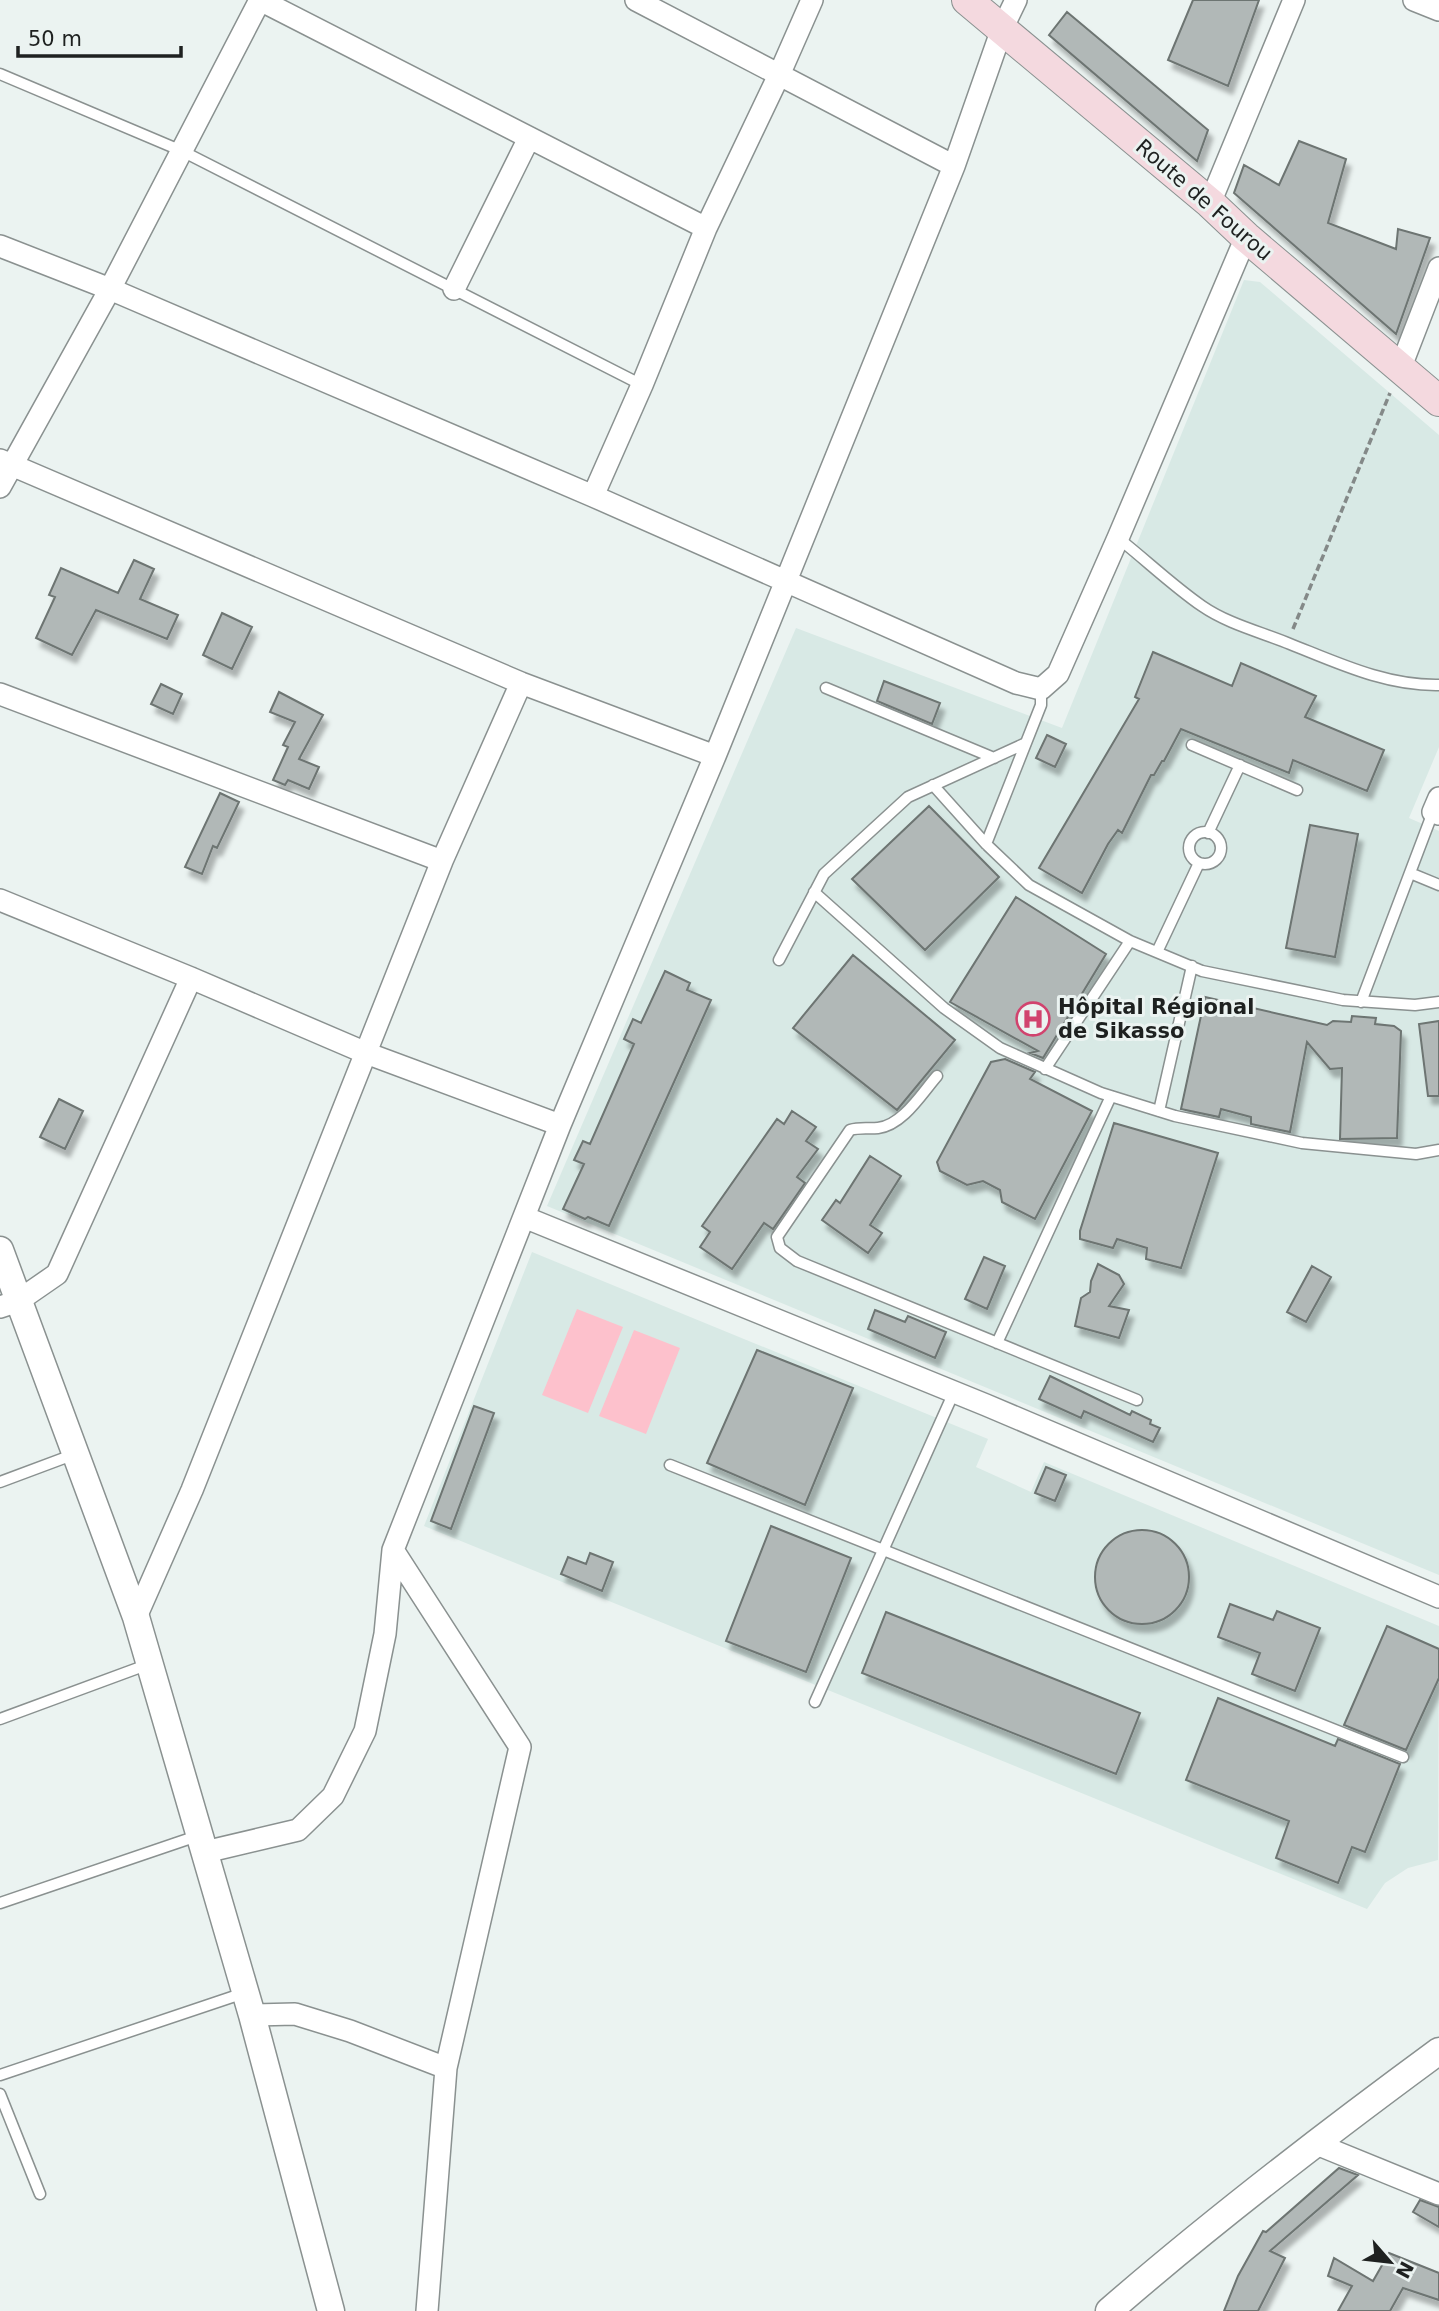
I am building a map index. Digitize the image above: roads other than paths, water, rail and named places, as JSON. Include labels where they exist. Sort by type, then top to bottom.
[{"type":"main road","name":"Route de Fourou","points":[[967,0],[1210,203],[1246,237],[1439,401]]},
{"type":"street","points":[[0,487],[6,462],[110,289],[260,0],[706,228]]},
{"type":"street","points":[[636,0],[954,166]]},
{"type":"street","points":[[593,496],[706,228],[812,0]]},
{"type":"street","points":[[202,1844],[298,1830],[333,1796],[365,1731],[385,1634],[393,1550],[560,1125],[715,756],[954,166],[1002,29],[1016,0]]},
{"type":"street","points":[[1210,203],[1294,0]]},
{"type":"street","points":[[1414,0],[1439,10]]},
{"type":"street","points":[[454,289],[529,138]]},
{"type":"street","points":[[0,246],[110,289],[593,496],[785,579],[1016,684],[1041,689],[1058,674],[1246,237]]},
{"type":"street","points":[[1400,369],[1439,268]]},
{"type":"street","points":[[6,462],[522,683],[715,756]]},
{"type":"street","points":[[136,1617],[192,1490],[442,861],[522,683]]},
{"type":"street","points":[[0,694],[442,861]]},
{"type":"street","points":[[0,900],[366,1053],[560,1125]]},
{"type":"street","points":[[9,1303],[57,1274],[191,978]]},
{"type":"street","points":[[524,1217],[954,1392],[1439,1597]]},
{"type":"street","points":[[0,1250],[9,1303],[75,1454],[136,1617],[248,2004],[331,2311]]},
{"type":"street","points":[[393,1550],[520,1747],[446,2068],[427,2311]]},
{"type":"street","points":[[248,2004],[295,2014],[350,2031],[446,2068]]},
{"type":"street","points":[[1109,2311],[1179,2250],[1314,2143],[1439,2051]]},
{"type":"street","points":[[1314,2143],[1439,2194]]},
{"type":"lane","points":[[0,74],[182,151],[642,384]]},
{"type":"lane","points":[[1118,538],[1203,607],[1253,631],[1346,668],[1381,678],[1427,686],[1439,685]]},
{"type":"lane","points":[[826,688],[993,758]]},
{"type":"lane","points":[[986,844],[1041,705],[1041,689]]},
{"type":"lane","points":[[779,960],[824,874],[908,797],[1026,743]]},
{"type":"lane","points":[[1192,745],[1297,789]]},
{"type":"lane","points":[[1208,833],[1240,765]]},
{"type":"lane","points":[[933,785],[986,844],[1029,885],[1130,941],[1202,971],[1317,995],[1361,1002],[1415,1005],[1439,1002]]},
{"type":"lane","points":[[1361,1002],[1437,808]]},
{"type":"lane","points":[[1208,833],[1217,838],[1220,852],[1214,861],[1199,863],[1191,857],[1189,846],[1194,837],[1208,833]]},
{"type":"lane","points":[[1157,952],[1199,863]]},
{"type":"lane","points":[[1410,873],[1439,885]]},
{"type":"lane","points":[[814,892],[944,1008],[1000,1048],[1045,1069],[1111,1096],[1159,1111],[1302,1143],[1416,1154],[1439,1150]]},
{"type":"lane","points":[[1045,1069],[1130,941]]},
{"type":"lane","points":[[1159,1111],[1192,966]]},
{"type":"lane","points":[[937,1076],[907,1111],[894,1121],[879,1128],[850,1130],[777,1237],[780,1248],[797,1261],[1137,1400]]},
{"type":"lane","points":[[998,1343],[1111,1096]]},
{"type":"lane","points":[[815,1702],[954,1392]]},
{"type":"lane","points":[[0,1482],[75,1454]]},
{"type":"lane","points":[[670,1465],[1403,1757]]},
{"type":"lane","points":[[0,1719],[150,1664]]},
{"type":"lane","points":[[0,1903],[202,1844]]},
{"type":"lane","points":[[0,2075],[248,2004]]},
{"type":"lane","points":[[0,2094],[40,2194]]},
{"type":"place","name":"Hôpital Régional de Sikasso","points":[[1033,1019]]}]
